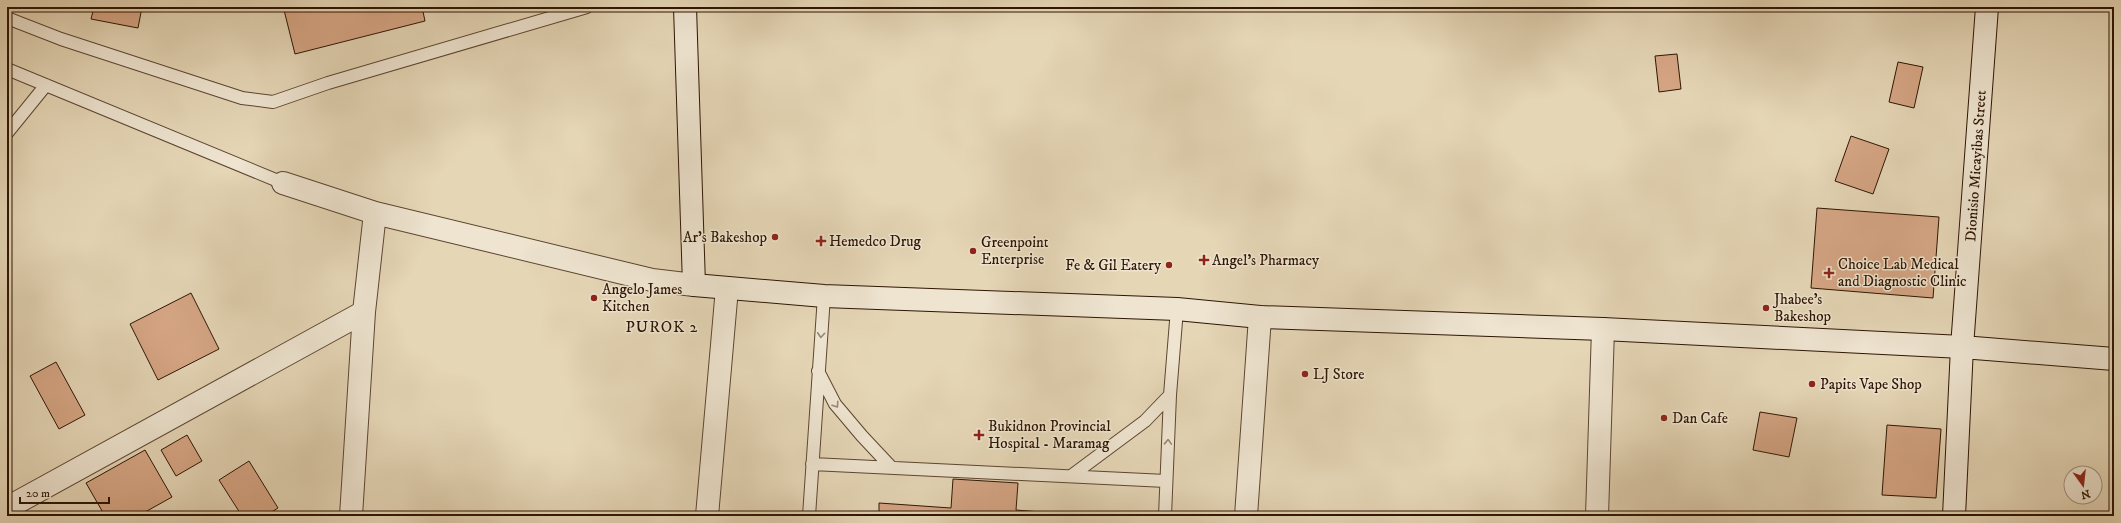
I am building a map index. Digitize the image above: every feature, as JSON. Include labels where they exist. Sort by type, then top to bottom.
[{"type":"street","points":[[685,7],[694,285]]},
{"type":"street","name":"Dionisio Micayibas Street","points":[[1954,516],[1962,347],[1987,7]]},
{"type":"street","points":[[282,183],[375,213],[652,280],[694,285],[824,296],[1177,309],[1260,317],[1603,329],[1962,347],[2114,359]]},
{"type":"street","points":[[348,514],[364,312],[375,213]]},
{"type":"street","points":[[707,516],[727,288]]},
{"type":"street","points":[[7,508],[364,312]]},
{"type":"street","points":[[1246,516],[1260,317]]},
{"type":"street","points":[[1597,516],[1603,329]]},
{"type":"lane","points":[[7,18],[61,39],[242,98],[274,102],[328,83],[587,7]]},
{"type":"lane","points":[[7,69],[282,183]]},
{"type":"lane","points":[[7,133],[46,85]]},
{"type":"lane","points":[[808,516],[824,296]]},
{"type":"lane","points":[[1165,516],[1170,395],[1177,309]]},
{"type":"lane","points":[[818,370],[835,404],[892,468]]},
{"type":"lane","points":[[1071,476],[1145,421],[1170,395]]},
{"type":"lane","points":[[812,464],[1166,481]]},
{"type":"building","points":[[94,7],[142,7],[138,28],[91,19]]},
{"type":"building","points":[[294,7],[422,7],[425,21],[295,54],[284,10]]},
{"type":"building","points":[[1677,54],[1681,89],[1659,92],[1655,56]]},
{"type":"building","points":[[1898,62],[1923,67],[1914,108],[1889,102]]},
{"type":"building","points":[[1851,136],[1889,149],[1873,194],[1835,181]]},
{"type":"building","points":[[1817,208],[1939,217],[1933,298],[1811,288]]},
{"type":"building","points":[[191,293],[219,349],[158,380],[130,324]]},
{"type":"building","points":[[56,362],[85,415],[59,429],[30,376]]},
{"type":"building","points":[[1760,412],[1797,418],[1789,457],[1753,450]]},
{"type":"building","points":[[1887,425],[1941,429],[1936,498],[1882,495]]},
{"type":"building","points":[[187,435],[202,461],[176,476],[161,450]]},
{"type":"building","points":[[145,450],[172,497],[138,516],[105,516],[86,483]]},
{"type":"building","points":[[249,461],[278,508],[265,516],[242,516],[219,480]]},
{"type":"building","points":[[953,479],[1018,483],[1016,510],[1091,516],[879,516],[879,503],[951,508]]},
{"type":"building","points":[[2022,512],[2071,516],[2021,516]]},
{"type":"place","name":"Ar's Bakeshop","points":[[775,237]]},
{"type":"place","name":"Hemedco Drug","points":[[821,241]]},
{"type":"place","name":"Greenpoint Enterprise","points":[[973,251]]},
{"type":"place","name":"Angel's Pharmacy","points":[[1204,260]]},
{"type":"place","name":"Fe & Gil Eatery","points":[[1169,265]]},
{"type":"place","name":"Choice Lab Medical and Diagnostic Clinic","points":[[1829,273]]},
{"type":"place","name":"Angelo James Kitchen","points":[[594,298]]},
{"type":"place","name":"Jhabee's Bakeshop","points":[[1766,308]]},
{"type":"place","name":"LJ Store","points":[[1305,374]]},
{"type":"place","name":"Papits Vape Shop","points":[[1812,384]]},
{"type":"place","name":"Dan Cafe","points":[[1664,418]]},
{"type":"place","name":"Bukidnon Provincial Hospital - Maramag","points":[[979,435]]},
{"type":"district","name":"PUROK 2","points":[[662,327]]}]
